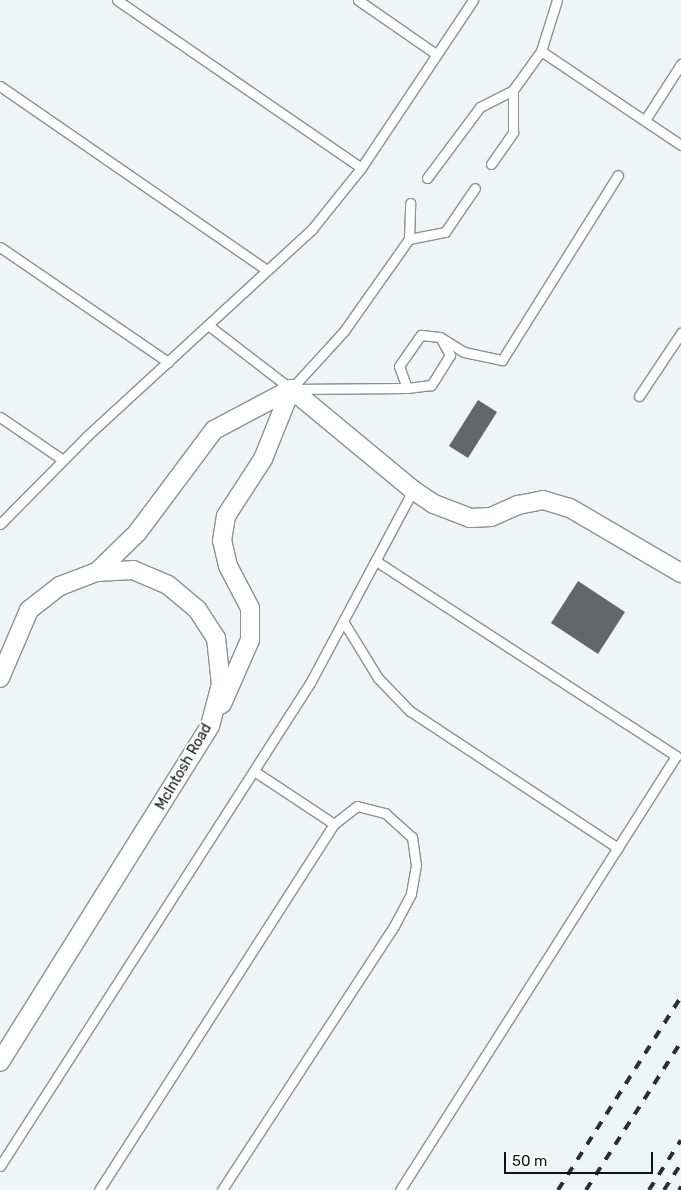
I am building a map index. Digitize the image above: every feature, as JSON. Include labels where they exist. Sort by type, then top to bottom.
[{"type":"street","points":[[291,389],[413,490],[434,504],[470,518],[491,517],[518,505],[544,500],[570,508],[681,572]]},
{"type":"street","points":[[98,572],[138,533],[214,430],[291,389]]},
{"type":"street","points":[[210,726],[235,679],[250,640],[250,608],[228,566],[222,541],[226,516],[263,459],[291,389]]},
{"type":"street","name":"McIntosh Road","points":[[0,678],[29,610],[60,586],[98,572],[133,570],[168,586],[197,609],[216,638],[221,684],[210,726],[0,1062]]},
{"type":"lane","points":[[117,0],[361,168]]},
{"type":"lane","points":[[358,0],[436,54]]},
{"type":"lane","points":[[0,524],[63,460],[312,229],[361,168],[472,0]]},
{"type":"lane","points":[[428,178],[480,107],[514,90],[541,51],[557,0]]},
{"type":"lane","points":[[541,51],[681,144]]},
{"type":"lane","points":[[645,120],[681,64]]},
{"type":"lane","points":[[0,86],[268,270]]},
{"type":"lane","points":[[491,164],[513,132],[514,90]]},
{"type":"lane","points":[[407,388],[400,366],[421,334],[440,337],[464,352],[502,360],[618,175]]},
{"type":"lane","points":[[409,239],[444,232],[475,188]]},
{"type":"lane","points":[[291,389],[344,331],[409,239],[410,202]]},
{"type":"lane","points":[[0,247],[168,362]]},
{"type":"lane","points":[[208,324],[291,389],[407,388],[431,385],[450,355],[440,337]]},
{"type":"lane","points":[[639,396],[681,333]]},
{"type":"lane","points":[[0,417],[63,460]]},
{"type":"lane","points":[[0,1166],[310,682],[413,490]]},
{"type":"lane","points":[[376,561],[676,756],[400,1190]]},
{"type":"lane","points":[[343,621],[378,678],[410,711],[618,848]]},
{"type":"lane","points":[[254,770],[334,824]]},
{"type":"lane","points":[[99,1190],[334,824],[357,806],[385,813],[412,837],[416,865],[411,894],[394,926],[222,1190]]},
{"type":"building","points":[[478,400],[497,412],[468,458],[449,446]]},
{"type":"building","points":[[578,581],[625,612],[598,654],[551,623]]},
{"type":"railway","points":[[558,1190],[681,997]]},
{"type":"railway","points":[[586,1190],[681,1042]]},
{"type":"railway","points":[[649,1190],[681,1140]]},
{"type":"railway","points":[[664,1190],[681,1164]]}]
